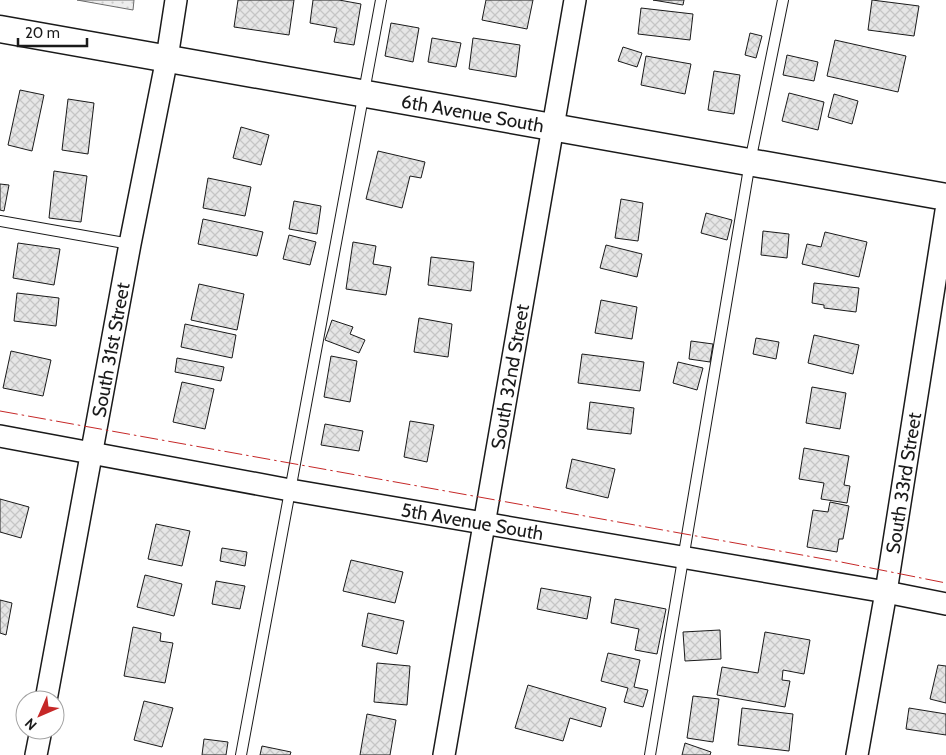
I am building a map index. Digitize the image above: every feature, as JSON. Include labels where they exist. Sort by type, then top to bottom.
[{"type":"street","name":"South 31st Street","points":[[48,690],[130,244],[167,58],[176,0]]},
{"type":"street","name":"South 32nd Street","points":[[444,755],[575,0]]},
{"type":"street","name":"6th Avenue South","points":[[0,28],[946,197]]},
{"type":"street","name":"South 33rd Street","points":[[857,755],[886,592],[946,211]]},
{"type":"street","name":"5th Avenue South","points":[[0,436],[290,490],[886,592],[946,604]]},
{"type":"street","points":[[36,755],[39,740]]},
{"type":"lane","points":[[241,755],[380,0]]},
{"type":"lane","points":[[650,755],[750,162],[783,0]]},
{"type":"lane","points":[[0,221],[130,244]]},
{"type":"shaded area","points":[[77,0],[134,0],[133,10]]},
{"type":"building","points":[[238,0],[294,0],[289,35],[234,27]]},
{"type":"building","points":[[313,0],[339,0],[361,4],[354,45],[334,42],[337,28],[310,23]]},
{"type":"building","points":[[486,0],[533,0],[527,29],[482,20]]},
{"type":"building","points":[[653,0],[684,0],[683,5]]},
{"type":"building","points":[[872,0],[919,6],[914,36],[868,30]]},
{"type":"building","points":[[641,8],[693,14],[690,40],[638,34]]},
{"type":"building","points":[[391,23],[419,28],[413,62],[385,56]]},
{"type":"building","points":[[750,33],[762,36],[756,58],[745,55]]},
{"type":"building","points":[[432,38],[461,43],[456,67],[428,62]]},
{"type":"building","points":[[473,38],[520,45],[516,77],[469,69]]},
{"type":"building","points":[[835,40],[906,56],[898,92],[827,76]]},
{"type":"building","points":[[623,47],[642,53],[637,67],[618,61]]},
{"type":"building","points":[[787,55],[818,62],[814,81],[783,75]]},
{"type":"building","points":[[646,56],[691,64],[685,94],[641,85]]},
{"type":"building","points":[[714,71],[740,75],[734,114],[708,110]]},
{"type":"building","points":[[20,90],[44,95],[32,151],[8,145]]},
{"type":"building","points":[[789,93],[824,102],[818,130],[782,121]]},
{"type":"building","points":[[834,94],[858,101],[852,124],[828,117]]},
{"type":"building","points":[[68,99],[94,103],[88,154],[62,150]]},
{"type":"building","points":[[241,127],[269,135],[261,165],[233,158]]},
{"type":"building","points":[[378,151],[425,162],[421,178],[410,176],[402,208],[366,199]]},
{"type":"building","points":[[54,171],[87,176],[81,222],[49,218]]},
{"type":"building","points":[[208,178],[251,187],[245,216],[203,208]]},
{"type":"building","points":[[0,184],[9,185],[4,211],[0,210]]},
{"type":"building","points":[[621,199],[643,203],[638,241],[615,238]]},
{"type":"building","points":[[294,201],[321,206],[317,234],[289,229]]},
{"type":"building","points":[[706,213],[732,220],[727,240],[701,233]]},
{"type":"building","points":[[203,219],[263,232],[257,256],[198,244]]},
{"type":"building","points":[[763,231],[789,234],[787,258],[761,255]]},
{"type":"building","points":[[825,232],[867,242],[859,277],[802,264],[807,244],[821,247]]},
{"type":"building","points":[[289,235],[316,242],[310,265],[283,259]]},
{"type":"building","points":[[353,242],[376,246],[373,264],[391,267],[386,295],[346,289]]},
{"type":"building","points":[[18,243],[60,249],[54,285],[13,278]]},
{"type":"building","points":[[606,245],[642,254],[637,277],[600,268]]},
{"type":"building","points":[[431,257],[474,262],[471,291],[428,285]]},
{"type":"building","points":[[814,283],[859,288],[856,312],[824,308],[824,305],[812,303]]},
{"type":"building","points":[[199,284],[244,294],[237,330],[191,320]]},
{"type":"building","points":[[17,293],[59,298],[56,326],[14,321]]},
{"type":"building","points":[[601,300],[637,307],[632,339],[595,333]]},
{"type":"building","points":[[419,318],[452,324],[448,357],[414,352]]},
{"type":"building","points":[[332,320],[353,327],[350,334],[365,340],[359,353],[325,340]]},
{"type":"building","points":[[185,324],[236,335],[232,358],[181,347]]},
{"type":"building","points":[[814,335],[859,345],[853,374],[808,363]]},
{"type":"building","points":[[756,338],[779,342],[776,359],[753,354]]},
{"type":"building","points":[[691,341],[713,344],[710,362],[689,359]]},
{"type":"building","points":[[11,351],[51,360],[43,396],[3,388]]},
{"type":"building","points":[[582,354],[644,362],[640,391],[578,383]]},
{"type":"building","points":[[331,356],[357,361],[350,402],[324,397]]},
{"type":"building","points":[[177,358],[224,367],[221,381],[175,372]]},
{"type":"building","points":[[678,362],[703,368],[697,390],[673,383]]},
{"type":"building","points":[[182,382],[214,389],[205,429],[173,422]]},
{"type":"building","points":[[812,387],[846,393],[840,429],[806,423]]},
{"type":"building","points":[[590,402],[634,408],[631,434],[587,429]]},
{"type":"building","points":[[410,421],[434,425],[427,462],[404,457]]},
{"type":"building","points":[[325,424],[363,431],[359,451],[321,445]]},
{"type":"building","points":[[804,448],[849,456],[844,485],[850,486],[847,503],[821,499],[824,483],[799,479]]},
{"type":"building","points":[[572,459],[615,469],[608,498],[566,488]]},
{"type":"building","points":[[0,499],[29,507],[21,538],[0,532]]},
{"type":"building","points":[[830,502],[849,506],[843,539],[839,539],[837,552],[807,547],[813,510],[828,512]]},
{"type":"building","points":[[156,524],[190,531],[182,566],[148,559]]},
{"type":"building","points":[[222,548],[247,552],[245,566],[220,561]]},
{"type":"building","points":[[351,560],[403,572],[395,603],[343,591]]},
{"type":"building","points":[[145,575],[182,584],[174,616],[137,607]]},
{"type":"building","points":[[216,581],[245,586],[240,609],[212,604]]},
{"type":"building","points":[[541,588],[591,597],[587,619],[537,609]]},
{"type":"building","points":[[615,599],[666,609],[657,654],[635,650],[639,629],[611,623]]},
{"type":"building","points":[[0,600],[12,603],[6,635],[0,633]]},
{"type":"building","points":[[368,613],[404,621],[397,654],[362,646]]},
{"type":"building","points":[[133,627],[161,633],[160,641],[173,643],[165,683],[124,676]]},
{"type":"building","points":[[720,630],[721,659],[685,661],[683,632]]},
{"type":"building","points":[[765,632],[810,640],[804,674],[783,670],[782,680],[790,681],[785,707],[717,695],[722,667],[758,673]]},
{"type":"building","points":[[608,653],[640,660],[634,687],[648,690],[643,707],[624,702],[628,688],[601,681]]},
{"type":"building","points":[[377,663],[410,666],[407,705],[374,702]]},
{"type":"building","points":[[938,665],[946,666],[946,703],[930,699]]},
{"type":"building","points":[[528,685],[606,708],[601,727],[570,718],[563,741],[515,728]]},
{"type":"building","points":[[693,696],[719,699],[713,742],[687,738]]},
{"type":"building","points":[[144,701],[173,708],[162,747],[134,740]]},
{"type":"building","points":[[742,708],[793,714],[789,751],[738,745]]},
{"type":"building","points":[[909,708],[946,714],[946,735],[906,729]]},
{"type":"building","points":[[367,714],[396,720],[390,755],[360,755]]},
{"type":"building","points":[[204,739],[228,742],[226,755],[202,755]]},
{"type":"building","points":[[685,743],[711,752],[710,755],[682,755]]},
{"type":"building","points":[[262,746],[291,752],[290,755],[260,755]]},
{"type":"power","points":[[0,411],[841,562],[946,583]]}]
